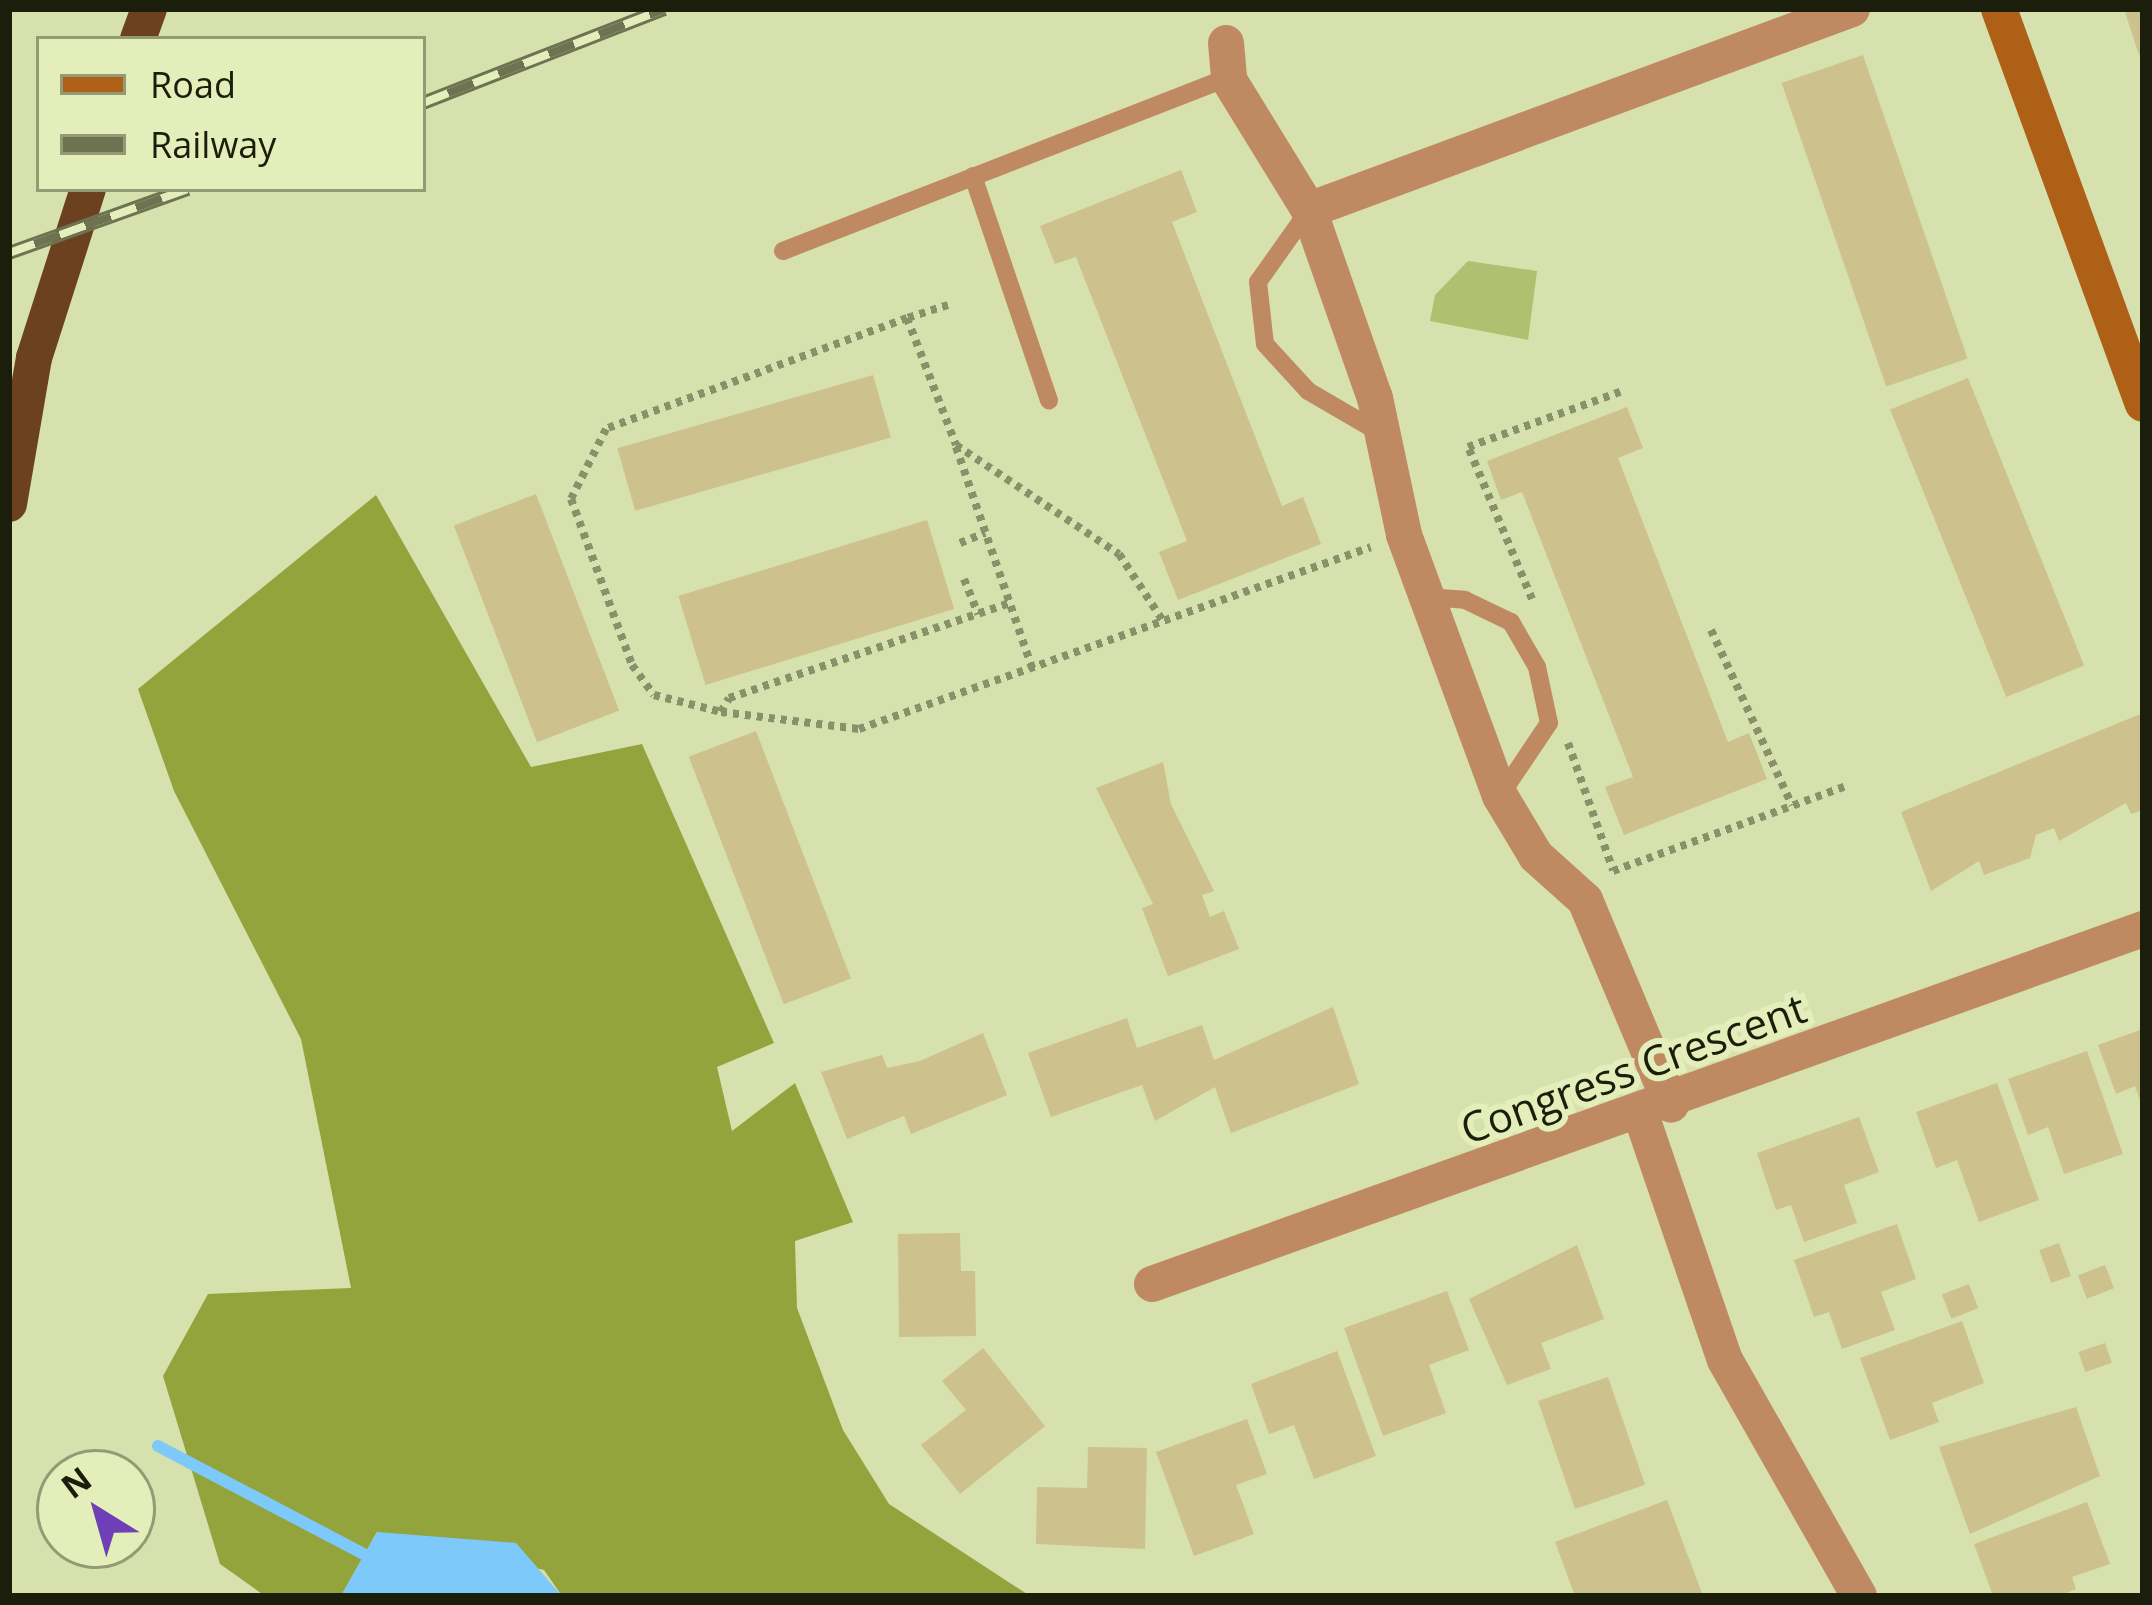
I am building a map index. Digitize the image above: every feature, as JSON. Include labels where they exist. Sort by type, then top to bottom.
[{"type":"highway","points":[[9,504],[34,358],[87,192]]},
{"type":"street","points":[[1309,210],[1852,9]]},
{"type":"street","points":[[1999,9],[2143,404]]},
{"type":"street","points":[[1227,60],[1309,210],[1376,398],[1375,430],[1404,535],[1500,796],[1609,944],[1725,1360],[1859,1596]]},
{"type":"street","name":"Congress Crescent","points":[[1151,1284],[1656,1110],[2143,929]]},
{"type":"lane","points":[[783,251],[973,176],[1227,60]]},
{"type":"lane","points":[[973,176],[1049,400]]},
{"type":"lane","points":[[1309,210],[1258,282],[1265,344],[1308,391],[1375,430]]},
{"type":"lane","points":[[1426,597],[1465,600],[1510,622],[1537,667],[1549,723],[1500,796]]},
{"type":"path","points":[[948,304],[606,429],[584,457],[571,499],[632,665],[654,694],[721,712],[859,729],[1404,535]]},
{"type":"path","points":[[907,318],[1032,668]]},
{"type":"path","points":[[956,445],[1119,554],[1163,621]]},
{"type":"path","points":[[960,543],[986,533]]},
{"type":"path","points":[[964,579],[978,614]]},
{"type":"path","points":[[721,712],[729,698],[1010,603]]},
{"type":"path","points":[[1712,630],[1792,806]]},
{"type":"path","points":[[1613,871],[1844,787]]},
{"type":"green space","points":[[1468,261],[1537,271],[1528,340],[1430,321],[1435,295]]},
{"type":"green space","points":[[376,495],[531,767],[642,744],[774,1043],[717,1067],[732,1131],[795,1083],[853,1222],[795,1241],[797,1308],[843,1430],[889,1504],[1030,1596],[562,1596],[544,1570],[377,1532],[341,1596],[265,1596],[220,1564],[163,1376],[208,1294],[351,1288],[301,1039],[174,791],[138,689]]},
{"type":"water","points":[[377,1532],[516,1543],[562,1596],[341,1596]]},
{"type":"building","points":[[2124,9],[2143,9],[2143,53],[2139,55]]},
{"type":"building","points":[[1863,55],[1968,359],[1886,387],[1782,83]]},
{"type":"building","points":[[1181,170],[1197,212],[1172,222],[1282,506],[1303,497],[1321,544],[1178,600],[1159,552],[1187,541],[1076,257],[1055,264],[1040,226]]},
{"type":"building","points":[[873,375],[891,437],[635,511],[617,448]]},
{"type":"building","points":[[1968,378],[2084,665],[2006,697],[1890,409]]},
{"type":"building","points":[[1627,407],[1643,448],[1618,458],[1728,742],[1749,733],[1767,779],[1624,835],[1605,787],[1633,777],[1522,492],[1501,500],[1487,461]]},
{"type":"building","points":[[536,494],[619,711],[537,742],[454,526]]},
{"type":"building","points":[[927,520],[954,609],[706,685],[678,596]]},
{"type":"building","points":[[2143,713],[2143,810],[2131,814],[2126,803],[2059,841],[2054,828],[2036,835],[2030,858],[1984,875],[1979,861],[1931,891],[1901,812]]},
{"type":"building","points":[[756,731],[851,978],[784,1004],[689,757]]},
{"type":"building","points":[[1163,762],[1171,804],[1214,891],[1202,895],[1210,917],[1224,911],[1239,949],[1168,976],[1142,908],[1153,904],[1096,788]]},
{"type":"building","points":[[1333,1007],[1359,1084],[1231,1133],[1215,1087],[1155,1121],[1142,1085],[1051,1117],[1028,1053],[1127,1018],[1137,1048],[1202,1025],[1214,1060]]},
{"type":"building","points":[[2143,1029],[2142,1106],[2135,1086],[2116,1094],[2098,1045]]},
{"type":"building","points":[[983,1033],[1007,1095],[911,1134],[904,1116],[847,1139],[821,1072],[882,1055],[887,1068],[920,1061]]},
{"type":"building","points":[[2087,1051],[2123,1154],[2064,1174],[2048,1127],[2028,1135],[2008,1079]]},
{"type":"building","points":[[1997,1083],[2039,1200],[1979,1222],[1957,1160],[1936,1168],[1916,1112]]},
{"type":"building","points":[[1859,1117],[1879,1172],[1844,1185],[1857,1223],[1804,1242],[1791,1205],[1776,1210],[1757,1153]]},
{"type":"building","points":[[1897,1224],[1916,1279],[1881,1292],[1895,1330],[1842,1349],[1829,1312],[1814,1317],[1794,1260]]},
{"type":"building","points":[[960,1233],[961,1271],[975,1271],[976,1336],[899,1337],[898,1234]]},
{"type":"building","points":[[2059,1243],[2071,1276],[2051,1283],[2039,1250]]},
{"type":"building","points":[[1577,1245],[1604,1319],[1541,1343],[1551,1369],[1507,1385],[1469,1299]]},
{"type":"building","points":[[2105,1265],[2114,1288],[2087,1299],[2078,1275]]},
{"type":"building","points":[[1969,1284],[1978,1308],[1951,1319],[1942,1294]]},
{"type":"building","points":[[1447,1291],[1469,1350],[1429,1365],[1446,1413],[1383,1436],[1344,1328]]},
{"type":"building","points":[[1962,1321],[1984,1383],[1932,1403],[1939,1422],[1890,1440],[1860,1358]]},
{"type":"building","points":[[2105,1343],[2112,1363],[2085,1372],[2079,1352]]},
{"type":"building","points":[[983,1348],[1045,1426],[960,1494],[921,1445],[966,1410],[942,1381]]},
{"type":"building","points":[[1337,1351],[1376,1456],[1314,1479],[1294,1425],[1269,1434],[1251,1384]]},
{"type":"building","points":[[1608,1377],[1645,1485],[1575,1509],[1538,1401]]},
{"type":"building","points":[[2076,1407],[2100,1476],[1970,1534],[1939,1447]]},
{"type":"building","points":[[1247,1419],[1267,1474],[1236,1485],[1254,1534],[1194,1556],[1156,1452]]},
{"type":"building","points":[[1088,1447],[1147,1448],[1145,1549],[1036,1544],[1037,1487],[1087,1488]]},
{"type":"building","points":[[1667,1500],[1703,1596],[1575,1596],[1555,1542]]},
{"type":"building","points":[[2087,1502],[2110,1564],[2072,1577],[2076,1589],[2059,1596],[1993,1596],[1974,1544]]},
{"type":"waterway","points":[[158,1446],[373,1559]]},
{"type":"railway","points":[[426,102],[664,9]]},
{"type":"railway","points":[[9,253],[180,192]]}]
